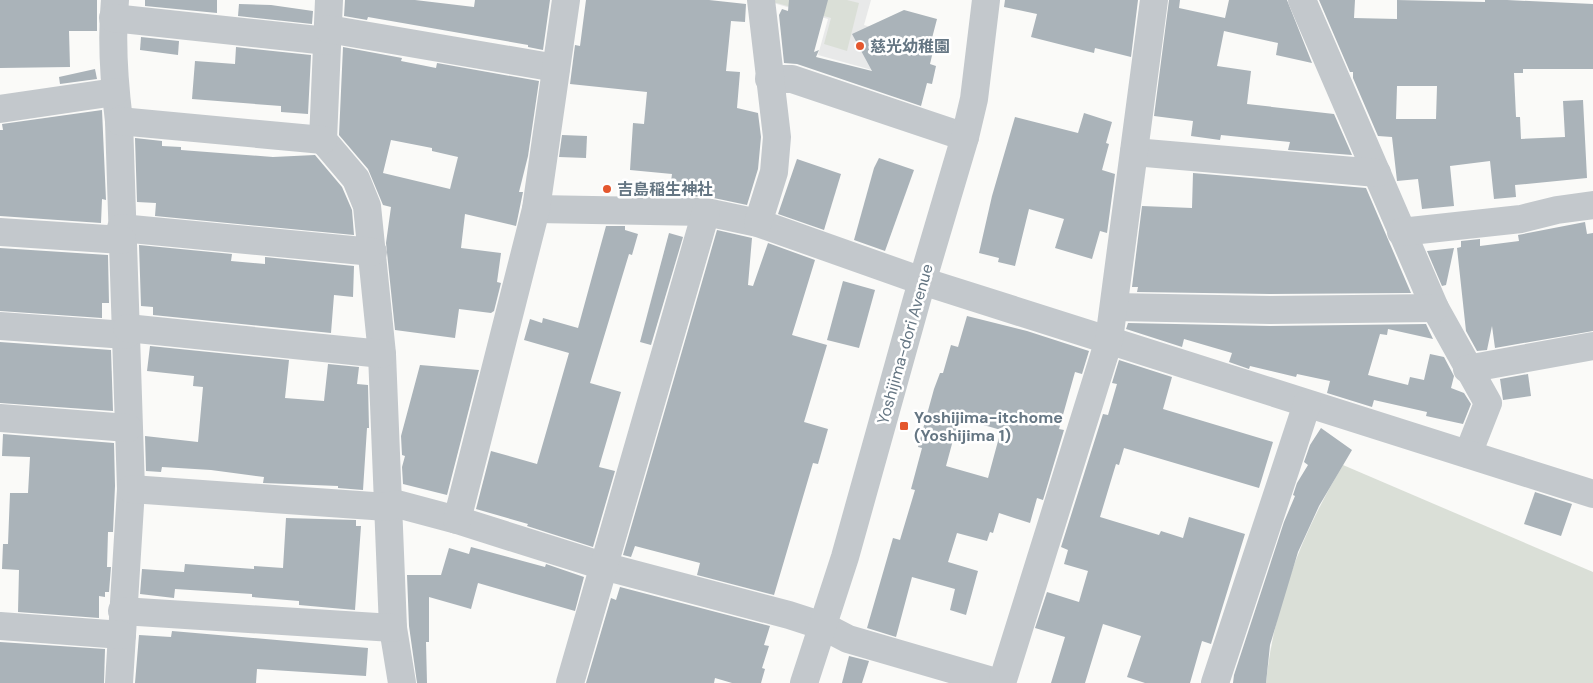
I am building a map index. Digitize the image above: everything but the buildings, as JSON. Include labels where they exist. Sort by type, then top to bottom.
[{"type":"street","points":[[329,0],[323,140],[356,179],[367,206],[382,354],[393,628],[402,683]]},
{"type":"street","points":[[457,520],[536,209],[566,0]]},
{"type":"street","points":[[758,223],[774,172],[777,137],[761,0]]},
{"type":"street","name":"Yoshijima-dori Avenue","points":[[804,683],[845,557],[922,281],[965,137],[974,99],[986,0]]},
{"type":"street","points":[[130,489],[387,507],[397,504],[457,520],[603,566],[823,626],[848,639],[993,682],[1109,340],[1154,0]]},
{"type":"street","points":[[1302,0],[1434,308],[1488,403],[1468,454]]},
{"type":"street","points":[[119,683],[130,489],[119,120],[115,92],[114,9],[327,35],[556,68]]},
{"type":"street","points":[[769,78],[792,79],[965,137]]},
{"type":"street","points":[[0,109],[115,92]]},
{"type":"street","points":[[119,120],[323,140]]},
{"type":"street","points":[[1134,152],[1377,173]]},
{"type":"street","points":[[1401,232],[1522,219],[1557,210],[1593,205]]},
{"type":"street","points":[[536,209],[706,212],[758,223],[922,281],[1593,494]]},
{"type":"street","points":[[570,683],[706,212]]},
{"type":"street","points":[[0,232],[121,234],[373,252]]},
{"type":"street","points":[[1114,307],[1270,310],[1434,308]]},
{"type":"street","points":[[0,326],[126,332],[382,354]]},
{"type":"street","points":[[1467,369],[1593,346]]},
{"type":"street","points":[[1215,683],[1307,404]]},
{"type":"street","points":[[0,418],[128,428]]},
{"type":"street","points":[[0,626],[122,623],[393,628]]},
{"type":"shaded area","name":"慈光幼稚園","points":[[763,0],[871,0],[864,25],[903,37],[890,75],[818,55],[828,19]]},
{"type":"shaded area","points":[[774,0],[847,0],[859,3],[847,51],[824,44],[831,18],[773,2]]},
{"type":"shaded area","points":[[1343,465],[1593,572],[1593,683],[1266,683],[1276,625],[1292,570],[1315,517]]},
{"type":"place","name":"慈光幼稚園","points":[[860,46]]},
{"type":"place","name":"吉島稲生神社","points":[[607,189]]},
{"type":"place","name":"Yoshijima-itchome (Yoshijima 1)","points":[[904,426]]}]
